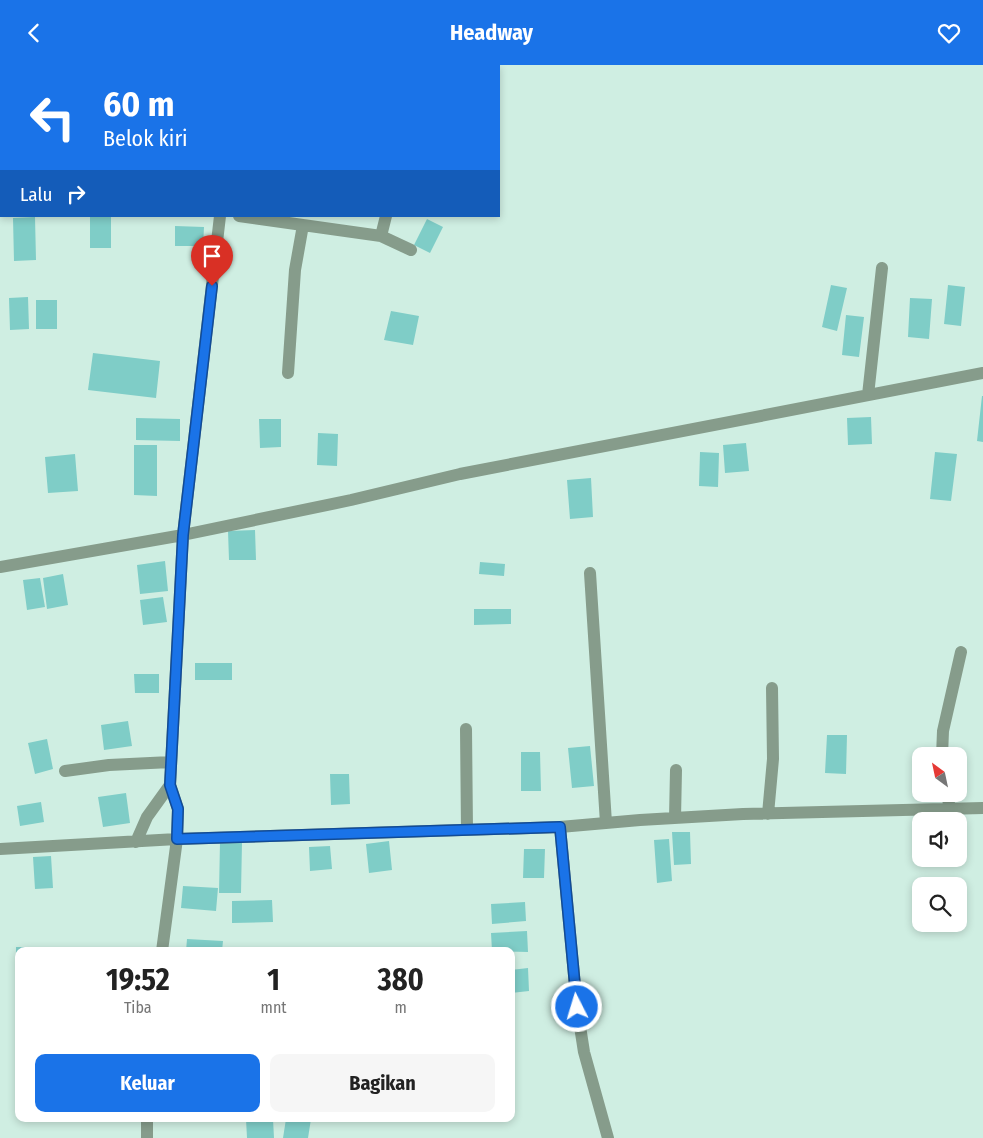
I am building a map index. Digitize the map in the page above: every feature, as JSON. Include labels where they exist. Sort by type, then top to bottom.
[{"type":"street","points":[[163,947],[177,839],[178,809],[170,785],[183,535],[220,217]]},
{"type":"street","points":[[246,217],[381,236],[411,250]]},
{"type":"street","points":[[381,236],[386,217]]},
{"type":"street","points":[[288,373],[290,316],[303,225]]},
{"type":"street","points":[[868,395],[882,268]]},
{"type":"street","points":[[0,564],[183,535],[351,500],[460,474],[983,373]]},
{"type":"street","points":[[590,573],[606,823]]},
{"type":"street","points":[[942,747],[943,731],[961,652]]},
{"type":"street","points":[[768,814],[773,759],[772,688]]},
{"type":"street","points":[[466,729],[467,830]]},
{"type":"street","points":[[65,771],[109,765],[171,762]]},
{"type":"street","points":[[675,818],[676,770]]},
{"type":"street","points":[[140,842],[147,817],[170,785]]},
{"type":"street","points":[[948,803],[950,809]]},
{"type":"street","points":[[0,849],[177,839],[560,827],[675,818],[768,814],[983,808]]},
{"type":"street","points":[[560,827],[584,1052],[608,1138]]},
{"type":"street","points":[[147,1122],[147,1138]]},
{"type":"building","points":[[35,217],[36,260],[14,261],[13,218]]},
{"type":"building","points":[[90,217],[111,217],[111,248],[90,248]]},
{"type":"building","points":[[427,219],[443,227],[430,253],[414,245]]},
{"type":"building","points":[[175,226],[204,227],[203,246],[175,246]]},
{"type":"building","points":[[831,285],[847,288],[837,331],[822,327]]},
{"type":"building","points":[[948,285],[965,287],[961,326],[944,324]]},
{"type":"building","points":[[28,297],[29,329],[10,330],[9,298]]},
{"type":"building","points":[[910,298],[932,299],[929,339],[908,337]]},
{"type":"building","points":[[36,300],[57,300],[57,329],[36,329]]},
{"type":"building","points":[[391,311],[419,316],[413,345],[384,340]]},
{"type":"building","points":[[846,315],[864,317],[859,357],[842,355]]},
{"type":"building","points":[[93,353],[160,361],[156,398],[88,390]]},
{"type":"building","points":[[983,396],[983,442],[977,441]]},
{"type":"building","points":[[871,417],[872,444],[848,445],[847,418]]},
{"type":"building","points":[[136,418],[180,419],[180,441],[136,440]]},
{"type":"building","points":[[259,419],[281,419],[281,447],[260,448]]},
{"type":"building","points":[[318,433],[338,434],[337,466],[317,465]]},
{"type":"building","points":[[746,443],[749,471],[725,473],[723,445]]},
{"type":"building","points":[[134,445],[157,445],[157,496],[134,495]]},
{"type":"building","points":[[700,452],[719,453],[718,487],[699,486]]},
{"type":"building","points":[[935,452],[957,454],[951,501],[930,499]]},
{"type":"building","points":[[75,454],[78,491],[48,493],[45,457]]},
{"type":"building","points":[[591,478],[593,517],[570,519],[567,480]]},
{"type":"building","points":[[255,530],[256,560],[229,560],[228,531]]},
{"type":"building","points":[[165,561],[168,591],[140,594],[137,565]]},
{"type":"building","points":[[480,562],[505,564],[504,576],[479,574]]},
{"type":"building","points":[[63,574],[68,605],[47,609],[43,578]]},
{"type":"building","points":[[40,578],[45,607],[27,610],[23,580]]},
{"type":"building","points":[[163,597],[167,622],[143,625],[140,600]]},
{"type":"building","points":[[474,609],[511,609],[511,624],[474,625]]},
{"type":"building","points":[[195,663],[232,663],[232,680],[195,680]]},
{"type":"building","points":[[134,674],[159,674],[159,693],[135,693]]},
{"type":"building","points":[[128,721],[132,746],[104,750],[101,725]]},
{"type":"building","points":[[827,735],[847,735],[846,774],[825,773]]},
{"type":"building","points":[[47,739],[53,769],[35,774],[28,743]]},
{"type":"building","points":[[590,746],[594,786],[572,788],[568,748]]},
{"type":"building","points":[[521,752],[540,752],[541,791],[521,791]]},
{"type":"building","points":[[330,774],[349,774],[350,804],[331,805]]},
{"type":"building","points":[[126,793],[130,823],[103,827],[98,797]]},
{"type":"building","points":[[41,802],[44,822],[20,826],[17,806]]},
{"type":"building","points":[[672,832],[690,832],[691,864],[674,865]]},
{"type":"building","points":[[669,839],[672,881],[657,883],[654,840]]},
{"type":"building","points":[[389,841],[392,870],[369,873],[366,844]]},
{"type":"building","points":[[220,842],[242,842],[241,893],[219,893]]},
{"type":"building","points":[[330,846],[332,869],[310,871],[309,847]]},
{"type":"building","points":[[524,849],[545,849],[544,878],[523,878]]},
{"type":"building","points":[[51,856],[53,888],[35,889],[33,857]]},
{"type":"building","points":[[183,886],[218,888],[216,911],[181,908]]},
{"type":"building","points":[[272,900],[273,922],[232,923],[232,901]]},
{"type":"building","points":[[525,902],[526,921],[492,924],[491,904]]},
{"type":"building","points":[[527,931],[528,952],[515,952],[515,947],[492,947],[491,933]]},
{"type":"building","points":[[187,939],[223,941],[222,947],[186,947]]},
{"type":"building","points":[[528,968],[529,991],[515,993],[515,970]]},
{"type":"building","points":[[246,1122],[273,1122],[274,1138],[247,1138]]},
{"type":"building","points":[[286,1122],[311,1122],[308,1138],[283,1138]]},
{"type":"route","points":[[212,286],[183,535],[170,785],[178,809],[177,839],[560,827],[577,1007]]}]
